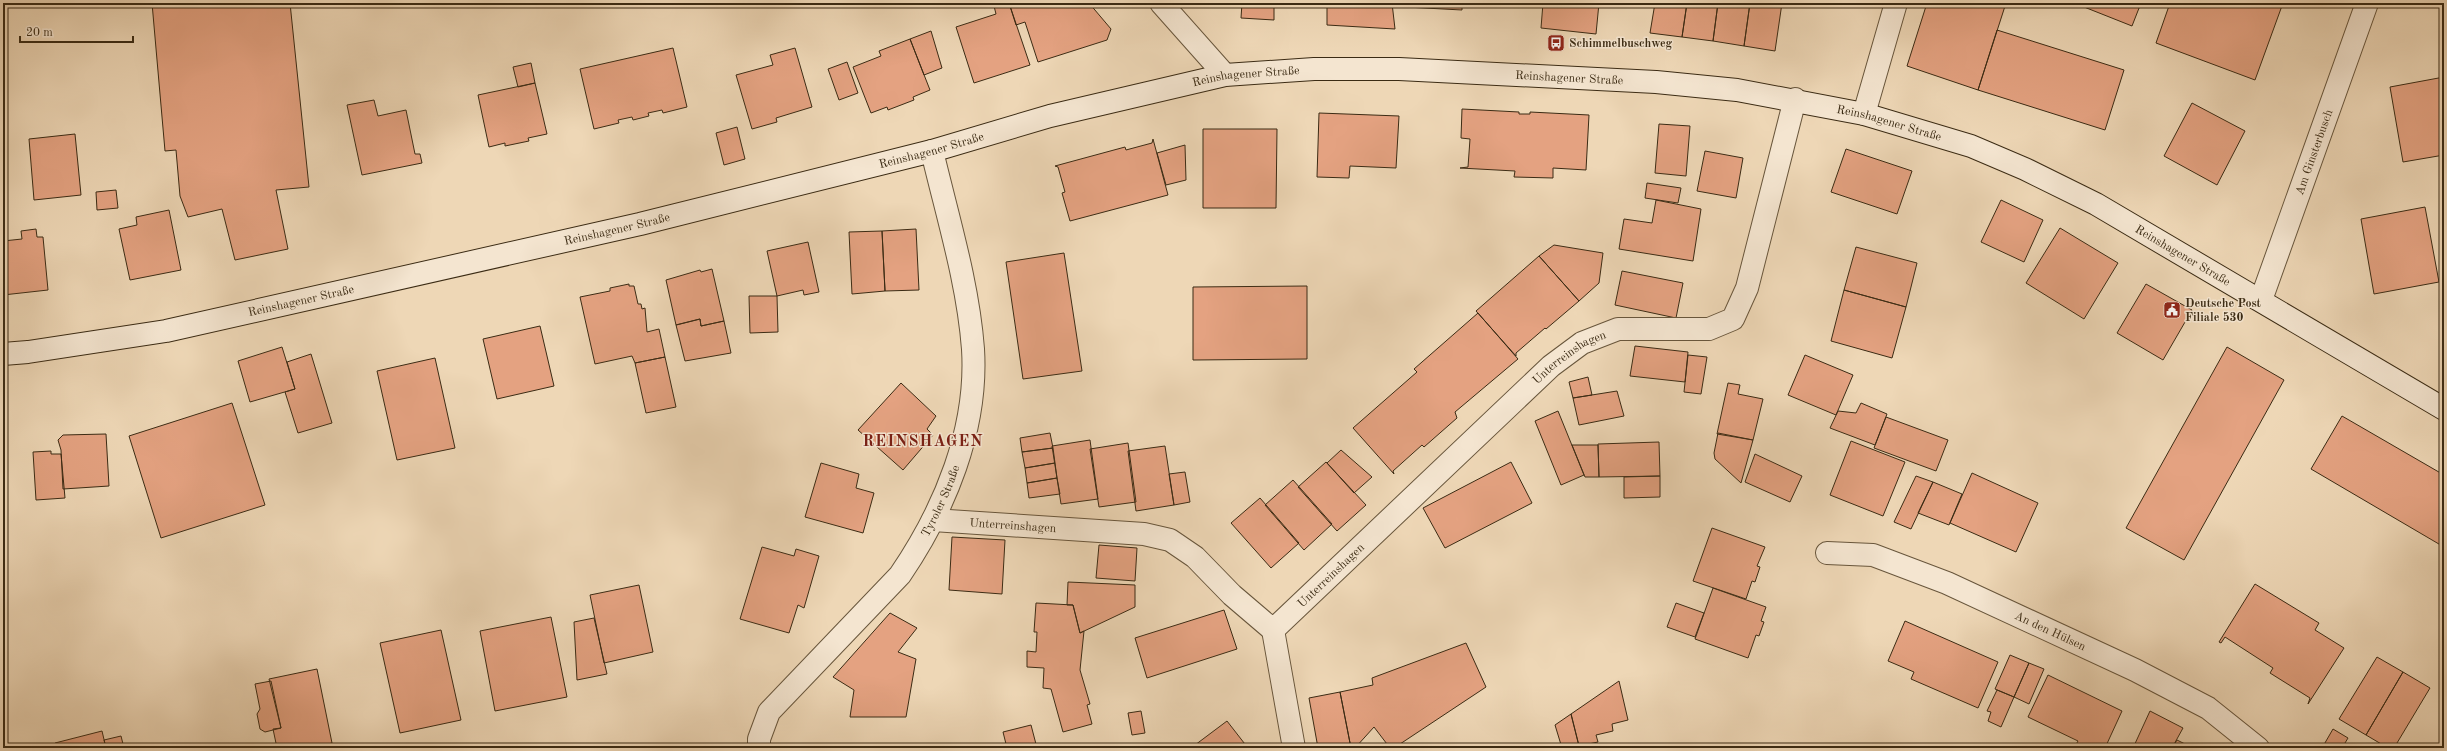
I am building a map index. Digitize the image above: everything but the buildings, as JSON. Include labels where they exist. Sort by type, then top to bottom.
[{"type":"street","points":[[1161,3],[1225,75]]},
{"type":"street","points":[[1864,114],[1896,3]]},
{"type":"street","name":"Am Ginsterbusch","points":[[2261,300],[2366,3]]},
{"type":"street","name":"Reinshagener Straße","points":[[3,354],[28,352],[166,332],[640,224],[932,150],[1050,116],[1225,75],[1314,69],[1399,69],[1497,72],[1699,85],[1795,99],[1864,114],[1971,146],[2025,169],[2096,204],[2444,409]]},
{"type":"street","name":"Unterreinshagen","points":[[933,520],[1144,534],[1170,540],[1194,557],[1232,595],[1273,630],[1551,366],[1582,343],[1618,329],[1709,329],[1733,319],[1747,288],[1795,99]]},
{"type":"street","name":"Tyroler Straße","points":[[759,748],[759,738],[770,712],[900,574],[918,548],[933,520],[947,488],[964,434],[973,376],[973,349],[965,293],[932,150]]},
{"type":"street","name":"An den Hülsen","points":[[1827,553],[1874,555],[1947,583],[2148,677],[2208,708],[2258,748]]},
{"type":"street","points":[[1273,630],[1294,748]]},
{"type":"place","name":"Schimmelbuschweg","points":[[1556,43]]},
{"type":"place","name":"Deutsche Post Filiale 530","points":[[2172,310]]},
{"type":"district","name":"REINSHAGEN","points":[[923,440]]}]
